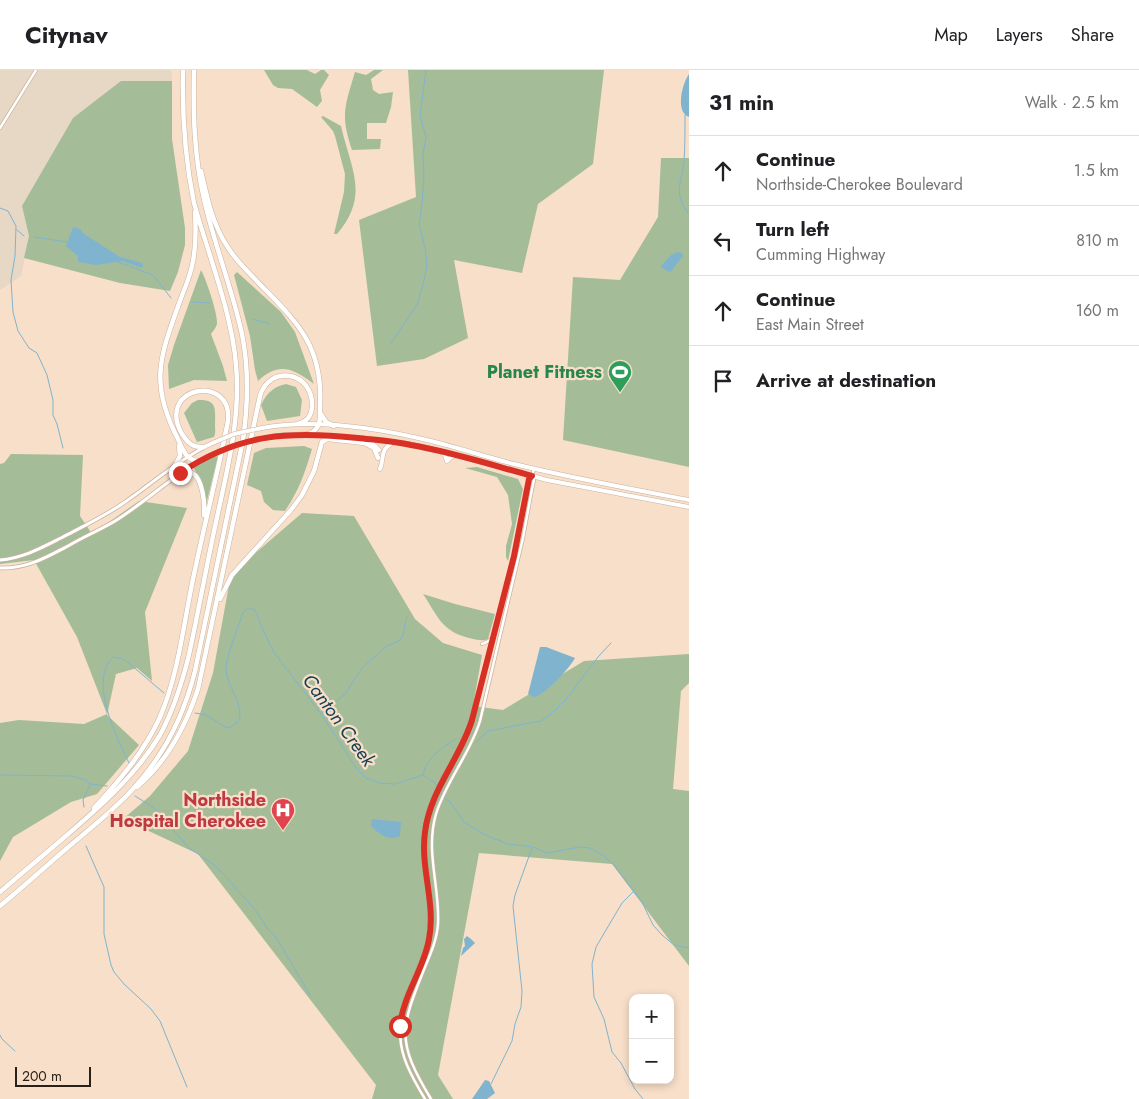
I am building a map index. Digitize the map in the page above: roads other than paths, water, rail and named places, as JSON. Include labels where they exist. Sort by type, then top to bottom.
[{"type":"highway","points":[[183,70],[184,138],[194,203],[196,237],[193,262],[165,341],[160,369],[160,388],[169,421],[187,457],[193,461],[200,461]]},
{"type":"highway","points":[[117,805],[133,789],[156,759],[173,732],[189,695],[246,422],[248,385],[242,334],[204,200],[195,142],[194,70]]},
{"type":"highway","points":[[195,142],[208,199],[215,223],[223,240],[242,266],[294,319],[309,343],[319,374],[320,413],[320,424],[316,430],[309,434]]},
{"type":"highway","points":[[0,892],[113,795],[137,768],[160,734],[171,711],[186,665],[230,454],[238,398],[235,351],[227,316],[194,203]]},
{"type":"highway","points":[[0,906],[153,772],[170,750],[192,706],[200,683],[260,396],[263,387],[273,378],[284,375],[292,376],[303,382],[309,390],[312,403],[310,415],[307,420],[298,424]]},
{"type":"highway","points":[[77,826],[130,767],[159,718],[171,685],[228,414],[225,404],[218,396],[204,390],[191,392],[184,397],[179,404],[176,416],[177,424],[187,442],[196,447],[204,447]]},
{"type":"highway","points":[[320,413],[324,420],[334,426]]},
{"type":"highway","points":[[214,617],[223,592],[232,575],[297,503],[310,481],[322,442],[332,436]]},
{"type":"highway","points":[[317,458],[322,444],[328,439],[369,444],[374,448],[378,458]]},
{"type":"highway","points":[[174,465],[180,456],[178,440]]},
{"type":"highway","points":[[180,473],[192,473],[198,481],[204,503],[202,532]]},
{"type":"main road","points":[[0,560],[18,558],[38,550],[100,517],[123,504],[174,465],[204,447],[234,434],[262,428],[298,424],[320,424],[381,431],[430,441],[534,469],[689,500]]},
{"type":"main road","points":[[0,568],[28,566],[97,531],[116,520],[180,473],[213,454],[232,446],[283,435],[309,434],[395,442],[433,449],[532,476],[689,507]]},
{"type":"main road","points":[[365,439],[379,450]]},
{"type":"main road","points":[[380,469],[383,451],[395,442]]},
{"type":"main road","points":[[433,449],[445,455],[447,461],[453,456],[458,456]]},
{"type":"street","points":[[0,128],[36,70]]},
{"type":"street","points":[[425,1099],[406,1065],[401,1047],[400,1031],[405,1003],[425,955],[430,933],[431,916],[424,852],[425,832],[430,808],[469,729],[494,635],[529,479],[534,469]]},
{"type":"street","points":[[431,1099],[410,1060],[406,1044],[405,1027],[410,1004],[432,951],[438,929],[438,908],[432,849],[433,826],[437,812],[476,732],[496,657],[527,516],[534,480],[532,476]]},
{"type":"street","points":[[524,508],[527,516]]},
{"type":"street","points":[[482,644],[488,642],[494,635]]},
{"type":"street","points":[[469,729],[476,732]]},
{"type":"water","points":[[689,74],[689,117],[682,110],[681,97]]},
{"type":"water","points":[[73,227],[80,229],[84,234],[120,257],[143,263],[142,268],[123,261],[96,265],[78,262],[78,256],[66,246]]},
{"type":"water","points":[[677,252],[682,253],[683,256],[672,270],[670,272],[662,268],[661,266],[671,255]]},
{"type":"water","points":[[540,647],[546,647],[575,658],[556,681],[544,692],[534,697],[528,694]]},
{"type":"water","points":[[372,819],[401,822],[400,836],[388,838],[381,834],[371,826]]},
{"type":"water","points":[[467,936],[475,943],[461,956],[465,946],[464,939]]},
{"type":"water","points":[[485,1080],[489,1081],[495,1093],[487,1099],[472,1099]]},
{"type":"waterway","points":[[391,343],[417,305],[427,264],[419,225],[424,177],[423,154],[426,137],[420,116],[426,70]]},
{"type":"waterway","points":[[685,115],[684,162],[679,189],[681,201],[689,214]]},
{"type":"waterway","points":[[0,208],[8,211],[16,226],[15,256],[11,280],[13,312],[18,331],[29,348],[37,353],[47,375],[53,400],[53,415],[63,448]]},
{"type":"waterway","points":[[17,230],[24,236]]},
{"type":"waterway","points":[[34,237],[68,242]]},
{"type":"waterway","points":[[118,262],[153,275],[171,298]]},
{"type":"waterway","points":[[192,302],[210,303]]},
{"type":"waterway","points":[[252,319],[270,324]]},
{"type":"waterway","name":"Canton Creek","points":[[195,713],[206,715],[227,728],[239,720],[239,708],[226,673],[226,667],[243,612],[247,609],[254,609],[273,651],[321,714],[357,769],[366,778],[379,783],[395,784],[423,775],[435,783],[441,794],[451,803],[464,822],[485,835],[508,844],[533,847],[547,853],[580,847],[590,848],[613,864],[642,902],[653,925],[662,935],[674,945],[689,948]]},
{"type":"waterway","points":[[322,713],[344,695],[363,667],[387,646],[399,641],[403,636],[408,616]]},
{"type":"waterway","points":[[476,742],[488,731],[541,721],[550,715],[568,697],[611,643]]},
{"type":"waterway","name":"Canton Creek","points":[[129,763],[107,710],[103,680],[106,667],[113,657],[123,659],[164,693]]},
{"type":"waterway","points":[[423,775],[431,758],[456,739]]},
{"type":"waterway","name":"Canton Creek","points":[[0,775],[72,776],[86,780],[90,784],[107,786]]},
{"type":"waterway","points":[[84,807],[83,800],[90,785]]},
{"type":"waterway","points":[[135,796],[154,808],[188,847],[217,867],[257,912],[277,939],[310,995]]},
{"type":"waterway","points":[[86,846],[104,887],[104,934],[111,965],[124,984],[151,1009],[160,1021],[187,1087]]},
{"type":"waterway","points":[[491,1084],[512,1041],[521,1007],[522,991],[513,906],[515,895],[532,848]]},
{"type":"waterway","points":[[634,891],[622,903],[596,947],[592,964],[594,997],[604,1019],[612,1052],[643,1099]]},
{"type":"waterway","points":[[0,1035],[15,1051]]},
{"type":"place","name":"Planet Fitness","points":[[620,393]]},
{"type":"place","name":"Northside Hospital Cherokee","points":[[283,831]]}]
